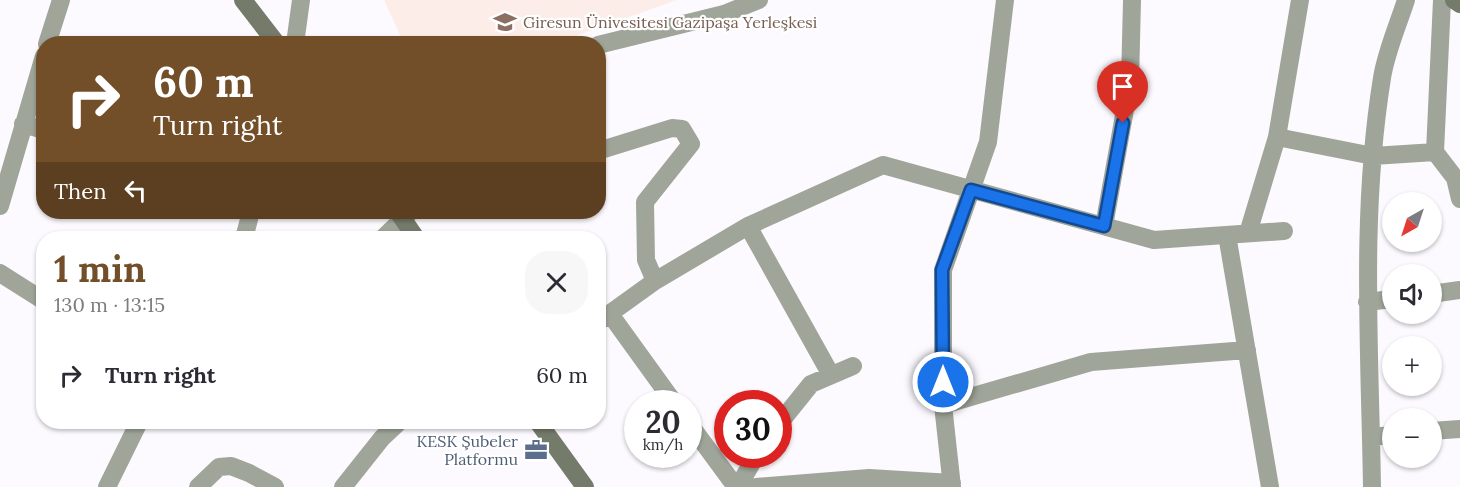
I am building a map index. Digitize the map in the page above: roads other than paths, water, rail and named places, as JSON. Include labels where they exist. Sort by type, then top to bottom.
[{"type":"street","points":[[50,36],[61,0]]},
{"type":"street","points":[[243,0],[271,36]]},
{"type":"street","points":[[296,36],[301,0]]},
{"type":"street","points":[[606,43],[724,14],[759,0]]},
{"type":"street","points":[[756,487],[868,478],[952,485],[943,405],[942,270],[988,142],[1005,0]]},
{"type":"street","points":[[1248,233],[1277,137],[1300,0]]},
{"type":"street","points":[[1372,487],[1367,302],[1373,156],[1383,76],[1406,0]]},
{"type":"street","points":[[1442,0],[1435,152],[1455,178],[1460,199]]},
{"type":"street","points":[[1454,0],[1460,4]]},
{"type":"street","points":[[1104,226],[1130,82],[1132,1]]},
{"type":"street","points":[[0,206],[36,82]]},
{"type":"street","points":[[23,124],[36,128]]},
{"type":"street","points":[[606,149],[672,128],[681,129],[691,144],[645,202],[646,260],[655,281]]},
{"type":"street","points":[[1277,137],[1373,156],[1435,152]]},
{"type":"street","points":[[606,317],[655,281],[748,226],[883,165],[1154,240],[1284,231]]},
{"type":"street","points":[[389,231],[399,219]]},
{"type":"street","points":[[748,226],[831,375]]},
{"type":"street","points":[[1227,235],[1270,487]]},
{"type":"street","points":[[0,273],[36,296]]},
{"type":"street","points":[[1442,292],[1460,290]]},
{"type":"street","points":[[1367,302],[1382,300]]},
{"type":"street","points":[[606,320],[663,390]]},
{"type":"street","points":[[943,405],[1091,363],[1247,350]]},
{"type":"street","points":[[792,408],[811,384],[853,366]]},
{"type":"street","points":[[107,487],[136,429]]},
{"type":"street","points":[[343,487],[392,429]]},
{"type":"street","points":[[542,429],[585,487]]},
{"type":"street","points":[[1442,430],[1460,429]]},
{"type":"street","points":[[1371,437],[1382,436]]},
{"type":"street","points":[[702,441],[737,487],[749,468]]},
{"type":"street","points":[[198,487],[203,479],[219,466],[231,466],[275,487]]},
{"type":"place","name":"Giresun Ünivesitesi Gazipaşa Yerleşkesi","points":[[505,22]]},
{"type":"place","name":"KESK Şubeler Platformu","points":[[536,450]]}]
